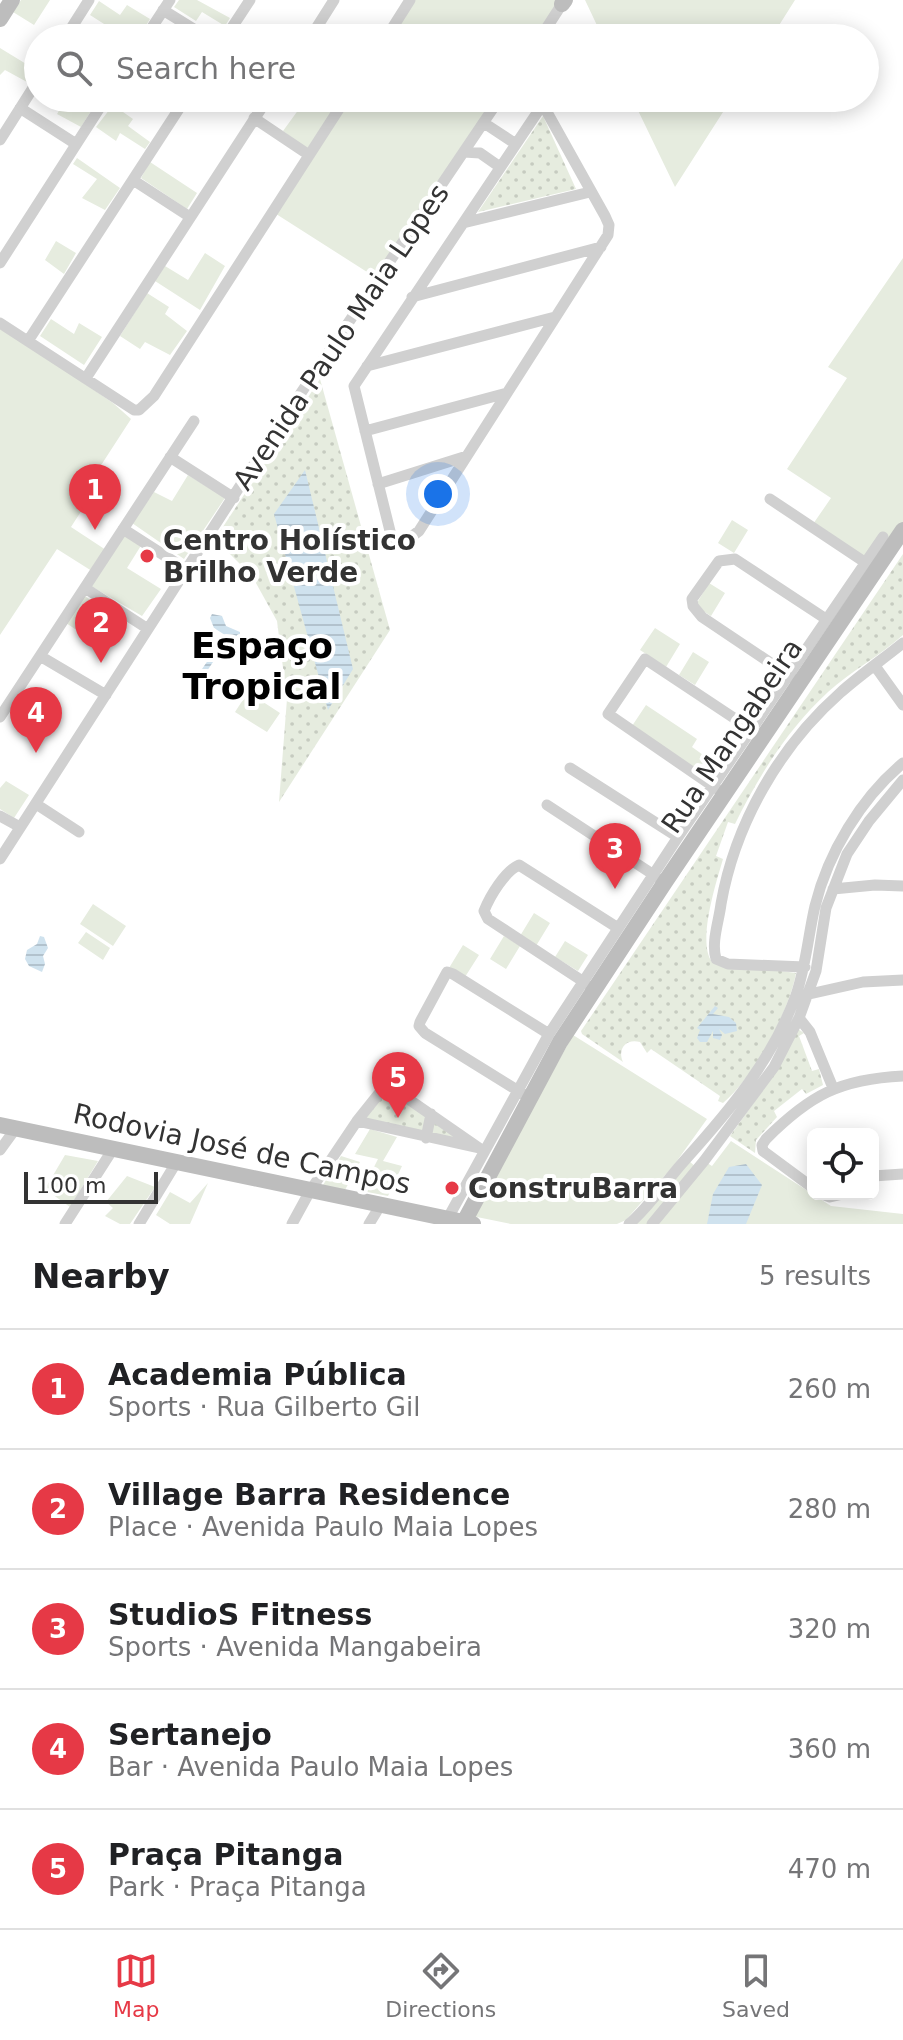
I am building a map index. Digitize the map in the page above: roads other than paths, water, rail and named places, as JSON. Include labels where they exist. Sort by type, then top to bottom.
[{"type":"street","points":[[0,19],[12,0]]},
{"type":"street","points":[[74,24],[89,0]]},
{"type":"street","points":[[234,24],[250,0]]},
{"type":"street","points":[[322,24],[334,0]]},
{"type":"street","points":[[395,24],[410,0]]},
{"type":"street","points":[[548,24],[562,1]]},
{"type":"street","points":[[154,24],[167,5],[191,24]]},
{"type":"street","points":[[0,140],[24,102]]},
{"type":"street","points":[[20,108],[24,111]]},
{"type":"street","points":[[26,112],[76,144]]},
{"type":"street","points":[[0,263],[97,112]]},
{"type":"street","points":[[28,341],[177,112]]},
{"type":"street","points":[[86,378],[258,112]]},
{"type":"street","points":[[0,323],[134,410],[139,410],[154,396],[337,112]]},
{"type":"street","name":"Avenida Paulo Maia Lopes","points":[[0,859],[278,427],[455,164],[469,152],[491,112]]},
{"type":"street","points":[[538,112],[354,386],[391,535],[399,542],[419,531],[608,235],[609,225],[550,112]]},
{"type":"street","points":[[254,118],[309,155]]},
{"type":"street","points":[[484,123],[516,144]]},
{"type":"street","points":[[469,152],[500,167]]},
{"type":"street","points":[[133,180],[190,217]]},
{"type":"street","points":[[463,223],[590,192]]},
{"type":"street","points":[[412,297],[601,247]]},
{"type":"street","points":[[367,366],[555,317]]},
{"type":"street","points":[[365,431],[507,393]]},
{"type":"street","points":[[0,717],[194,421]]},
{"type":"street","points":[[378,484],[467,455]]},
{"type":"street","points":[[170,457],[234,498]]},
{"type":"street","points":[[770,499],[871,566]]},
{"type":"street","points":[[123,529],[187,570]]},
{"type":"street","name":"Rua Mangabeira","points":[[460,1222],[524,1095],[560,1042],[588,985],[871,566],[903,530]]},
{"type":"street","points":[[460,1222],[482,1149],[524,1095],[549,1034],[588,985],[618,928],[659,878],[678,837],[719,790],[752,730],[794,678],[826,619],[871,566],[883,537]]},
{"type":"street","points":[[794,678],[702,617],[693,606],[692,599],[713,568],[726,558],[742,562],[826,619]]},
{"type":"street","points":[[85,588],[148,629]]},
{"type":"street","points":[[805,967],[728,964],[716,959],[715,946],[723,896],[735,851],[751,810],[770,777],[807,727],[840,693],[903,643]]},
{"type":"street","points":[[40,656],[106,695]]},
{"type":"street","points":[[719,790],[608,714],[645,659],[752,730]]},
{"type":"street","points":[[875,666],[903,705]]},
{"type":"street","points":[[629,1224],[774,1067],[799,1018],[818,896],[844,835],[878,788],[903,763]]},
{"type":"street","points":[[570,768],[678,837]]},
{"type":"street","points":[[652,1224],[697,1169],[816,971],[824,918],[833,889],[857,838],[900,786]]},
{"type":"street","points":[[36,804],[79,832]]},
{"type":"street","points":[[547,805],[659,878]]},
{"type":"street","points":[[0,816],[20,827]]},
{"type":"street","points":[[844,835],[857,838]]},
{"type":"street","points":[[588,985],[485,916],[487,904],[515,865],[523,866],[618,928]]},
{"type":"street","points":[[833,889],[903,886]]},
{"type":"street","points":[[524,1095],[425,1033],[419,1026],[441,978],[447,972],[549,1034]]},
{"type":"street","points":[[802,995],[863,982],[903,980]]},
{"type":"street","points":[[799,1018],[810,1032],[833,1088]]},
{"type":"street","points":[[807,1184],[765,1153],[762,1145],[810,1099],[833,1088],[877,1077],[903,1076]]},
{"type":"street","points":[[292,1224],[357,1121],[385,1086],[391,1087],[482,1149]]},
{"type":"street","points":[[426,1138],[431,1114]]},
{"type":"street","points":[[357,1121],[482,1149]]},
{"type":"street","points":[[1,1147],[8,1127]]},
{"type":"street","name":"Rodovia José de Campos","points":[[8,1127],[460,1222]]},
{"type":"street","points":[[65,1224],[113,1149]]},
{"type":"street","points":[[685,1160],[697,1169]]},
{"type":"street","points":[[139,1224],[176,1163]]},
{"type":"street","points":[[879,1176],[903,1174]]},
{"type":"street","points":[[369,1224],[380,1206]]},
{"type":"water","points":[[305,470],[353,669],[328,710],[274,514]]},
{"type":"water","points":[[212,614],[222,616],[226,626],[240,632],[240,646],[223,647],[207,671],[202,669],[225,635],[214,628],[210,618]]},
{"type":"water","points":[[40,936],[44,937],[48,948],[43,956],[45,964],[42,972],[29,966],[25,959],[27,950],[37,944]]},
{"type":"water","points":[[715,1006],[718,1008],[713,1014],[729,1017],[736,1023],[737,1031],[725,1034],[719,1029],[722,1035],[720,1040],[713,1038],[713,1031],[707,1042],[700,1042],[697,1038],[700,1030],[697,1028]]},
{"type":"water","points":[[746,1164],[762,1185],[746,1224],[707,1224],[713,1194],[729,1167]]},
{"type":"place","name":"Academia Pública","points":[[95,530]]},
{"type":"place","name":"Centro Holístico Brilho Verde","points":[[147,556]]},
{"type":"place","name":"Village Barra Residence","points":[[101,663]]},
{"type":"place","name":"Sertanejo","points":[[36,753]]},
{"type":"place","name":"StudioS Fitness","points":[[615,889]]},
{"type":"place","name":"Praça Pitanga","points":[[398,1118]]},
{"type":"place","name":"ConstruBarra","points":[[452,1188]]},
{"type":"district","name":"Espaço Tropical","points":[[262,666]]}]
